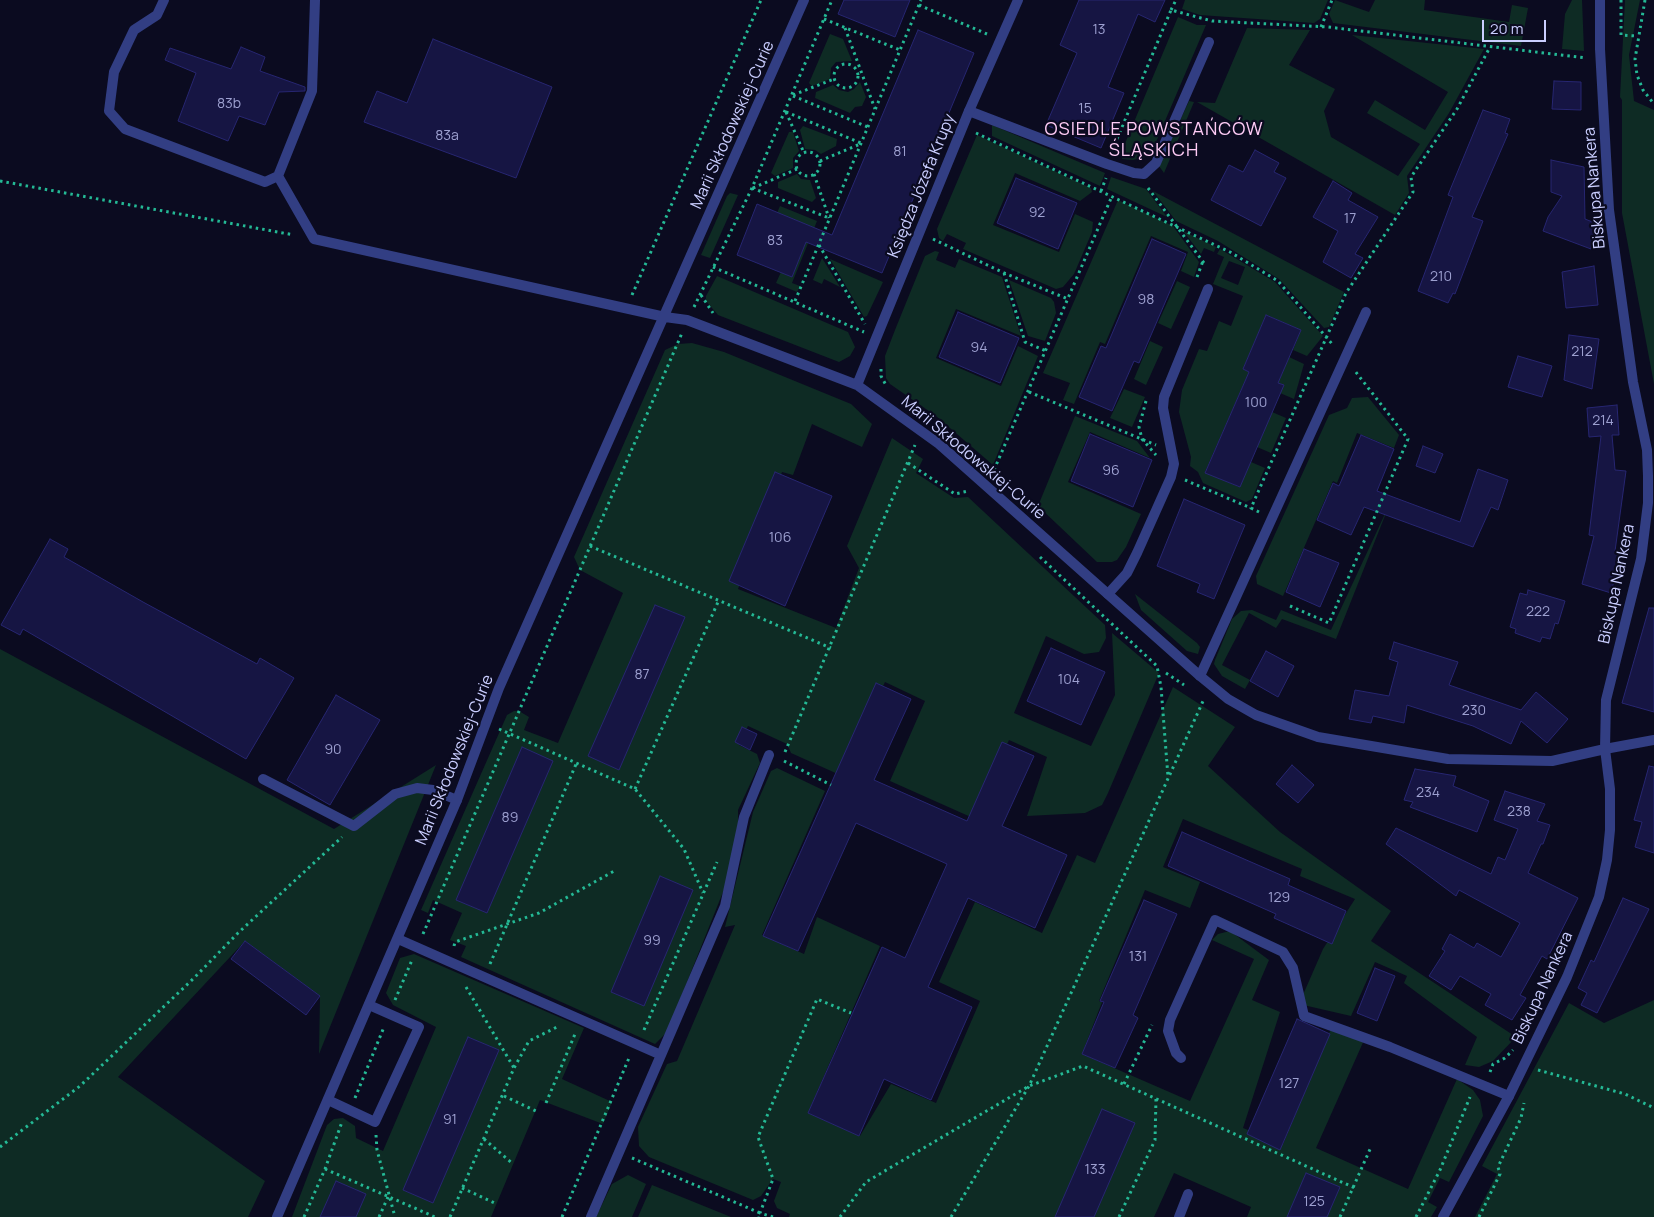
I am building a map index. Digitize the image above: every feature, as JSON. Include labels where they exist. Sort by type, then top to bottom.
[{"type":"street","points":[[164,0],[157,16],[134,30],[114,72],[109,111],[125,129],[265,182],[278,176],[312,91],[315,0]]},
{"type":"street","name":"Marii Skłodowskiej-Curie","points":[[277,1217],[457,800],[485,722],[804,0]]},
{"type":"street","name":"Księdza Józefa Krupy","points":[[857,385],[969,111],[1018,0]]},
{"type":"street","name":"Biskupa Nankera","points":[[1509,1096],[1567,977],[1599,896],[1607,860],[1610,830],[1610,789],[1605,749],[1606,700],[1642,559],[1648,503],[1647,450],[1634,382],[1609,210],[1600,49],[1600,0]]},
{"type":"street","points":[[969,111],[1134,173],[1144,174],[1156,163],[1209,42]]},
{"type":"street","points":[[278,176],[314,238],[665,317]]},
{"type":"street","points":[[1108,594],[1127,572],[1137,554],[1171,477],[1174,464],[1166,425],[1164,397],[1208,289]]},
{"type":"street","points":[[1200,676],[1274,518],[1366,312]]},
{"type":"street","name":"Marii Skłodowskiej-Curie","points":[[665,317],[687,320],[857,385],[922,430],[981,479],[1200,676],[1228,699],[1256,715],[1318,737],[1448,758],[1552,761],[1654,740]]},
{"type":"street","points":[[591,1217],[725,906],[744,817],[769,756]]},
{"type":"street","points":[[263,779],[354,826],[395,794],[417,788],[434,790],[457,800]]},
{"type":"street","points":[[1181,1058],[1176,1053],[1168,1031],[1170,1020],[1216,920],[1283,952],[1293,968],[1304,1016],[1390,1047],[1509,1096],[1443,1217]]},
{"type":"street","points":[[398,939],[661,1054]]},
{"type":"street","points":[[328,1100],[375,1122],[419,1027],[369,1005]]},
{"type":"street","points":[[1179,1217],[1188,1194]]},
{"type":"path","points":[[627,307],[761,0]]},
{"type":"path","points":[[304,1217],[325,1170],[343,1118],[350,1110],[389,1014],[687,320],[752,188],[793,96],[832,0]]},
{"type":"path","points":[[795,302],[921,0]]},
{"type":"path","points":[[1172,10],[1176,0]]},
{"type":"path","points":[[1321,27],[1332,0]]},
{"type":"path","points":[[1621,0],[1621,35],[1637,36]]},
{"type":"path","points":[[1645,0],[1637,36],[1635,59],[1637,75],[1643,90],[1654,104]]},
{"type":"path","points":[[919,5],[1000,40]]},
{"type":"path","points":[[824,19],[900,50]]},
{"type":"path","points":[[1328,27],[1587,58],[1588,68]]},
{"type":"path","points":[[845,28],[859,71],[875,109]]},
{"type":"path","points":[[1274,518],[1251,508],[1346,293],[1413,192],[1411,178],[1457,109],[1490,47]]},
{"type":"path","points":[[834,79],[836,68],[842,64],[850,64],[859,71]]},
{"type":"path","points":[[834,79],[842,87],[850,87],[856,82],[859,71]]},
{"type":"path","points":[[793,96],[834,79]]},
{"type":"path","points":[[793,96],[868,127]]},
{"type":"path","points":[[786,112],[861,143]]},
{"type":"path","points":[[786,112],[804,153]]},
{"type":"path","points":[[972,141],[976,133],[1176,225],[1230,252],[1278,281],[1327,338],[1408,439],[1329,623],[1290,606]]},
{"type":"path","points":[[820,161],[861,143]]},
{"type":"path","points":[[804,153],[816,154],[820,161],[819,169],[814,174],[807,176],[798,169],[798,158],[804,153]]},
{"type":"path","points":[[752,188],[798,169]]},
{"type":"path","points":[[1134,173],[1204,263]]},
{"type":"path","points":[[814,174],[830,218]]},
{"type":"path","points":[[0,181],[314,238]]},
{"type":"path","points":[[752,188],[830,218]]},
{"type":"path","points":[[987,464],[994,470],[1112,196]]},
{"type":"path","points":[[926,245],[930,237],[1004,273],[1068,299]]},
{"type":"path","points":[[713,267],[871,335],[819,245]]},
{"type":"path","points":[[1004,273],[1025,342],[1046,351]]},
{"type":"path","points":[[880,359],[881,376],[887,386],[895,392]]},
{"type":"path","points":[[1029,392],[1172,452]]},
{"type":"path","points":[[783,761],[787,744],[831,648],[922,430]]},
{"type":"path","points":[[908,464],[954,494],[969,490],[973,494]]},
{"type":"path","points":[[590,546],[718,602],[831,648]]},
{"type":"path","points":[[1033,551],[1157,666],[1161,687],[1168,779]]},
{"type":"path","points":[[635,789],[718,602]]},
{"type":"path","points":[[951,1217],[1030,1086],[1204,699]]},
{"type":"path","points":[[485,722],[635,789],[684,850],[703,893]]},
{"type":"path","points":[[769,756],[831,785]]},
{"type":"path","points":[[485,977],[577,762]]},
{"type":"path","points":[[0,1147],[80,1086],[194,978],[244,926],[354,826]]},
{"type":"path","points":[[562,1217],[718,859]]},
{"type":"path","points":[[514,1068],[453,963],[454,942],[538,913],[616,870]]},
{"type":"path","points":[[759,1215],[773,1179],[758,1137],[817,998],[851,1013]]},
{"type":"path","points":[[450,1217],[504,1096],[514,1068],[529,1041],[578,1018]]},
{"type":"path","points":[[546,1103],[578,1018]]},
{"type":"path","points":[[1416,1217],[1440,1170],[1473,1090],[1484,1085],[1493,1064],[1505,1058],[1518,1046]]},
{"type":"path","points":[[1524,1062],[1533,1069],[1625,1094],[1654,1108]]},
{"type":"path","points":[[834,1217],[840,1217],[866,1182],[1030,1086],[1082,1066],[1355,1188]]},
{"type":"path","points":[[504,1096],[536,1111]]},
{"type":"path","points":[[1119,1217],[1155,1140],[1156,1098]]},
{"type":"path","points":[[1479,1217],[1500,1174],[1498,1167],[1521,1118],[1525,1102]]},
{"type":"path","points":[[375,1122],[377,1150],[395,1217]]},
{"type":"path","points":[[484,1139],[513,1164]]},
{"type":"path","points":[[1340,1217],[1355,1188],[1371,1148]]},
{"type":"path","points":[[620,1152],[759,1215],[773,1217]]},
{"type":"path","points":[[325,1170],[435,1217]]},
{"type":"path","points":[[462,1188],[497,1204]]},
{"type":"path","points":[[379,1217],[388,1196]]},
{"type":"green space","points":[[1185,0],[1328,0],[1320,19],[1314,23],[1200,15],[1182,9]]},
{"type":"green space","points":[[1335,0],[1369,12],[1375,0],[1425,0],[1424,10],[1509,22],[1512,5],[1528,8],[1521,46],[1333,23],[1329,14]]},
{"type":"green space","points":[[1572,0],[1582,0],[1584,51],[1562,49],[1565,14]]},
{"type":"green space","points":[[1625,0],[1640,0],[1629,55],[1634,101],[1654,110],[1654,384],[1622,213],[1622,100],[1620,97]]},
{"type":"green space","points":[[1178,17],[1197,25],[1206,25],[1150,156],[1133,160],[1122,159],[1121,153]]},
{"type":"green space","points":[[1247,28],[1310,30],[1289,65],[1335,89],[1324,111],[1331,137],[1398,176],[1420,144],[1367,113],[1375,100],[1425,130],[1448,92],[1352,35],[1484,49],[1449,113],[1407,176],[1409,193],[1395,215],[1197,102],[1215,103]]},
{"type":"green space","points":[[830,34],[843,39],[852,61],[836,62],[831,68],[830,79],[812,86],[809,83]]},
{"type":"green space","points":[[860,82],[866,97],[862,106],[855,107],[850,113],[815,98],[816,92],[833,85],[839,90],[848,92],[854,89]]},
{"type":"green space","points":[[1189,101],[1194,102],[1164,173],[1159,166]]},
{"type":"green space","points":[[992,125],[1105,173],[1100,186],[992,136]]},
{"type":"green space","points":[[803,126],[837,139],[836,146],[821,154],[815,150],[805,149],[800,130]]},
{"type":"green space","points":[[789,132],[793,132],[799,151],[793,158],[793,168],[775,176],[771,173]]},
{"type":"green space","points":[[977,135],[1091,188],[1092,192],[1080,201],[1015,173],[993,225],[1059,252],[1075,214],[1093,222],[1092,232],[1074,274],[1063,287],[1056,289],[963,249],[966,243],[947,234],[943,241],[939,238],[937,229]]},
{"type":"green space","points":[[797,174],[801,179],[810,180],[816,198],[812,202],[778,188],[778,182]]},
{"type":"green space","points":[[1111,177],[1146,189],[1167,217],[1107,189]]},
{"type":"green space","points":[[1153,191],[1344,292],[1329,327],[1324,328],[1279,279],[1218,241],[1176,221]]},
{"type":"green space","points":[[730,193],[738,195],[710,258],[701,255],[727,196]]},
{"type":"green space","points":[[1118,200],[1173,226],[1199,262],[1194,277],[1181,271],[1188,252],[1151,236],[1105,344],[1100,342],[1074,404],[1063,400],[1070,383],[1043,373]]},
{"type":"green space","points":[[780,206],[817,221],[792,283],[800,286],[797,292],[776,283],[781,272],[792,277],[812,227],[777,213]]},
{"type":"green space","points":[[1183,231],[1216,247],[1214,252],[1204,248],[1201,254]]},
{"type":"green space","points":[[1220,249],[1275,282],[1323,336],[1307,356],[1293,350],[1301,330],[1266,315],[1243,369],[1249,372],[1205,472],[1239,487],[1251,462],[1265,468],[1252,499],[1246,502],[1203,483],[1198,472],[1190,466],[1191,457],[1179,412],[1182,390],[1199,349],[1207,351],[1219,321],[1231,326],[1243,296],[1213,284],[1224,257],[1217,254]],"holes":[[[1229,261],[1245,267],[1238,285],[1221,278]]]},
{"type":"green space","points":[[935,251],[939,252],[936,260],[955,268],[959,259],[1002,277],[1021,336],[956,309],[936,358],[1001,386],[1018,346],[1038,356],[993,465],[936,416],[890,384],[886,378],[885,356],[895,330],[925,256]]},
{"type":"green space","points":[[822,258],[840,287],[824,279],[822,284],[813,280]]},
{"type":"green space","points":[[830,259],[883,282],[867,316],[864,317]]},
{"type":"green space","points":[[717,276],[848,332],[855,347],[850,356],[839,362],[718,315],[706,301],[706,296]]},
{"type":"green space","points":[[1009,280],[1051,298],[1054,302],[1056,313],[1045,341],[1028,336]]},
{"type":"green space","points":[[1177,281],[1190,287],[1171,329],[1158,323]]},
{"type":"green space","points":[[1150,341],[1163,347],[1146,385],[1134,379]]},
{"type":"green space","points":[[692,343],[724,352],[851,404],[872,424],[862,447],[812,424],[793,475],[782,472],[738,589],[836,628],[859,568],[847,546],[892,438],[923,459],[916,473],[954,498],[968,497],[1105,625],[1106,638],[1099,652],[1084,654],[1046,636],[1014,713],[1091,746],[1115,695],[1112,633],[1159,673],[1102,805],[1085,813],[1027,816],[1047,757],[1009,740],[973,818],[890,781],[925,701],[885,682],[840,775],[791,753],[787,744],[748,726],[739,745],[757,754],[760,763],[738,810],[738,825],[725,887],[667,1032],[655,1044],[461,957],[466,946],[450,940],[462,913],[433,900],[428,913],[421,910],[507,715],[514,711],[519,711],[529,717],[524,730],[558,743],[623,593],[580,570],[574,557],[665,350],[678,344]]},
{"type":"green space","points":[[1289,357],[1304,364],[1294,399],[1280,393],[1284,385],[1278,383]]},
{"type":"green space","points":[[1124,389],[1145,397],[1132,427],[1110,418]]},
{"type":"green space","points":[[1368,397],[1399,435],[1394,448],[1357,433],[1337,483],[1333,481],[1283,596],[1257,584],[1256,576],[1329,415],[1347,408],[1352,398]]},
{"type":"green space","points":[[1272,412],[1286,418],[1271,453],[1257,447]]},
{"type":"green space","points":[[1075,416],[1137,441],[1150,458],[1090,432],[1068,482],[1141,514],[1126,547],[1117,560],[1112,562],[1097,562],[1038,506]]},
{"type":"green space","points":[[1390,503],[1336,639],[1282,619],[1276,628],[1249,613],[1222,665],[1250,680],[1245,689],[1222,676],[1214,664],[1215,660],[1232,619],[1241,611],[1252,610],[1276,620],[1281,610],[1331,630]]},
{"type":"green space","points":[[1135,594],[1197,643],[1200,647],[1198,654],[1187,651],[1141,610]]},
{"type":"green space","points":[[0,649],[334,829],[436,765],[319,1054],[320,996],[245,941],[118,1077],[265,1181],[248,1217],[0,1217]]},
{"type":"green space","points":[[1173,687],[1235,727],[1208,766],[1280,832],[1391,911],[1371,941],[1516,1037],[1493,1061],[1479,1067],[1465,1065],[1477,1037],[1404,983],[1407,976],[1375,962],[1351,1016],[1299,1004],[1323,949],[1355,899],[1300,876],[1302,869],[1183,819],[1163,867],[1200,882],[1190,908],[1145,890],[1099,1001],[1102,1002],[1082,1054],[1190,1101],[1254,959],[1212,940],[1218,934],[1230,931],[1269,960],[1252,1000],[1280,1012],[1243,1128],[1283,1144],[1333,1024],[1365,1038],[1316,1148],[1408,1189],[1457,1079],[1473,1090],[1480,1100],[1483,1116],[1449,1182],[1440,1178],[1428,1202],[1437,1207],[1431,1217],[1247,1217],[1251,1207],[1174,1173],[1154,1217],[789,1217],[790,1214],[777,1208],[774,1201],[781,1182],[773,1179],[761,1196],[753,1200],[649,1157],[639,1146],[638,1127],[667,1064],[677,1061],[735,925],[725,927],[753,812],[771,771],[777,768],[825,791],[762,935],[804,954],[817,917],[880,946],[808,1113],[860,1136],[891,1084],[936,1103],[980,1001],[939,982],[975,902],[1042,933],[1077,855],[1095,863]]},
{"type":"green space","points":[[414,954],[584,1028],[562,1079],[612,1102],[603,1124],[540,1100],[491,1217],[292,1217],[327,1125],[334,1119],[343,1118],[355,1126],[356,1138],[383,1151],[436,1027],[393,1005],[386,993],[400,958]]},
{"type":"green space","points":[[1654,1000],[1654,1217],[1475,1217],[1497,1174],[1482,1166],[1569,1003],[1604,1023]]},
{"type":"green space","points":[[628,1175],[646,1184],[632,1217],[596,1217],[612,1184]]},
{"type":"green space","points":[[652,1185],[731,1217],[638,1217]]},
{"type":"building","points":[[844,0],[910,0],[895,37],[838,14]]},
{"type":"building","points":[[1079,0],[1165,0],[1155,22],[1138,14],[1108,87],[1124,93],[1101,148],[1046,125],[1077,53],[1060,45]]},
{"type":"building","points":[[918,30],[974,53],[882,273],[806,242],[792,277],[737,255],[757,204],[832,235]]},
{"type":"building","points":[[433,39],[552,87],[516,178],[364,122],[377,91],[407,103]]},
{"type":"building","points":[[241,47],[265,57],[260,71],[305,87],[305,91],[279,92],[265,125],[239,116],[228,141],[178,121],[196,73],[165,60],[170,48],[231,69]]},
{"type":"building","points":[[1554,81],[1581,82],[1581,110],[1552,109]]},
{"type":"building","points":[[1483,110],[1510,119],[1505,133],[1508,134],[1472,217],[1483,221],[1455,294],[1453,293],[1448,303],[1418,291],[1453,197],[1448,195]]},
{"type":"building","points":[[1255,150],[1279,163],[1274,172],[1286,178],[1261,226],[1211,200],[1229,165],[1243,172]]},
{"type":"building","points":[[1551,160],[1584,167],[1585,219],[1595,223],[1591,249],[1543,231],[1548,217],[1562,196],[1551,192]]},
{"type":"building","points":[[1016,178],[1077,203],[1058,249],[997,223]]},
{"type":"building","points":[[1333,181],[1352,193],[1348,200],[1378,217],[1355,254],[1363,258],[1351,278],[1323,262],[1338,231],[1313,217]]},
{"type":"building","points":[[1152,239],[1186,254],[1139,363],[1134,361],[1112,411],[1079,397],[1101,346],[1106,348]]},
{"type":"building","points":[[1594,266],[1598,305],[1566,308],[1562,272]]},
{"type":"building","points":[[958,312],[1019,338],[1000,383],[939,357]]},
{"type":"building","points":[[1266,315],[1301,330],[1278,383],[1284,385],[1240,487],[1205,473],[1249,372],[1243,369]]},
{"type":"building","points":[[1569,335],[1599,339],[1592,389],[1564,380]]},
{"type":"building","points":[[1518,356],[1552,366],[1542,397],[1508,387]]},
{"type":"building","points":[[1617,405],[1619,435],[1612,435],[1615,470],[1626,471],[1615,551],[1621,553],[1611,593],[1582,584],[1594,536],[1589,535],[1601,436],[1589,437],[1587,408]]},
{"type":"building","points":[[1090,434],[1152,460],[1133,507],[1071,481]]},
{"type":"building","points":[[1361,435],[1394,449],[1377,491],[1460,522],[1478,469],[1508,480],[1498,510],[1491,507],[1473,547],[1364,507],[1351,535],[1317,520],[1333,483],[1339,486]]},
{"type":"building","points":[[1423,446],[1443,454],[1435,473],[1416,466]]},
{"type":"building","points":[[775,472],[832,496],[785,606],[729,581]]},
{"type":"building","points":[[1184,499],[1245,525],[1214,599],[1197,592],[1200,584],[1157,566]]},
{"type":"building","points":[[50,539],[68,549],[64,557],[257,664],[260,658],[294,678],[246,759],[23,629],[20,635],[1,625]]},
{"type":"building","points":[[1304,549],[1339,563],[1320,607],[1286,592]]},
{"type":"building","points":[[1528,590],[1565,601],[1558,624],[1555,623],[1550,639],[1542,637],[1540,642],[1515,633],[1516,629],[1510,627],[1520,593],[1527,595]]},
{"type":"building","points":[[655,605],[685,617],[619,770],[588,756]]},
{"type":"building","points":[[1649,608],[1654,608],[1654,712],[1622,703]]},
{"type":"building","points":[[1394,642],[1458,662],[1449,685],[1521,710],[1536,692],[1568,719],[1547,743],[1521,721],[1511,744],[1473,726],[1407,705],[1404,723],[1373,716],[1371,723],[1349,719],[1355,690],[1389,696],[1398,662],[1389,659]]},
{"type":"building","points":[[1051,648],[1105,672],[1081,725],[1027,701]]},
{"type":"building","points":[[1266,651],[1294,666],[1278,697],[1250,681]]},
{"type":"building","points":[[876,683],[911,699],[874,780],[967,821],[1002,742],[1034,756],[1002,826],[1067,855],[1035,928],[968,898],[928,987],[972,1007],[931,1100],[884,1079],[859,1136],[808,1113],[882,947],[905,958],[947,864],[856,823],[798,951],[763,936]]},
{"type":"building","points":[[336,695],[380,720],[330,805],[287,780]]},
{"type":"building","points":[[742,727],[757,734],[750,750],[735,742]]},
{"type":"building","points":[[522,747],[553,761],[487,913],[456,900]]},
{"type":"building","points":[[1292,765],[1314,785],[1298,803],[1276,784]]},
{"type":"building","points":[[1649,766],[1654,767],[1654,853],[1635,847],[1642,822],[1634,820]]},
{"type":"building","points":[[1415,769],[1456,776],[1453,786],[1489,801],[1477,832],[1410,807],[1413,802],[1404,800]]},
{"type":"building","points":[[1505,791],[1545,804],[1537,821],[1550,825],[1543,844],[1541,844],[1528,873],[1578,898],[1547,959],[1542,956],[1520,995],[1526,998],[1512,1020],[1485,1005],[1491,994],[1460,976],[1451,990],[1429,976],[1445,951],[1442,949],[1450,934],[1474,948],[1477,943],[1501,957],[1520,923],[1459,890],[1456,896],[1386,844],[1396,828],[1491,874],[1498,857],[1505,860],[1518,829],[1494,820]]},
{"type":"building","points":[[1182,832],[1290,879],[1288,885],[1346,911],[1332,944],[1274,918],[1276,914],[1168,866]]},
{"type":"building","points":[[660,876],[693,890],[644,1006],[611,992]]},
{"type":"building","points":[[1623,898],[1649,909],[1597,1013],[1581,1005],[1587,993],[1578,988],[1591,960],[1594,962]]},
{"type":"building","points":[[1144,900],[1177,914],[1133,1015],[1138,1018],[1115,1068],[1082,1054],[1104,1002],[1100,1001]]},
{"type":"building","points":[[245,941],[320,996],[306,1015],[231,959]]},
{"type":"building","points":[[1375,968],[1395,976],[1377,1021],[1357,1013]]},
{"type":"building","points":[[1297,1019],[1330,1034],[1280,1150],[1247,1134]]},
{"type":"building","points":[[468,1037],[499,1050],[433,1203],[403,1190]]},
{"type":"building","points":[[1102,1109],[1135,1123],[1094,1217],[1055,1217]]},
{"type":"building","points":[[1306,1173],[1340,1187],[1327,1217],[1287,1217]]},
{"type":"building","points":[[336,1181],[366,1194],[356,1217],[320,1217]]},
{"type":"district","name":"OSIEDLE POWSTAŃCÓW ŚLĄSKICH","points":[[1154,140]]}]
